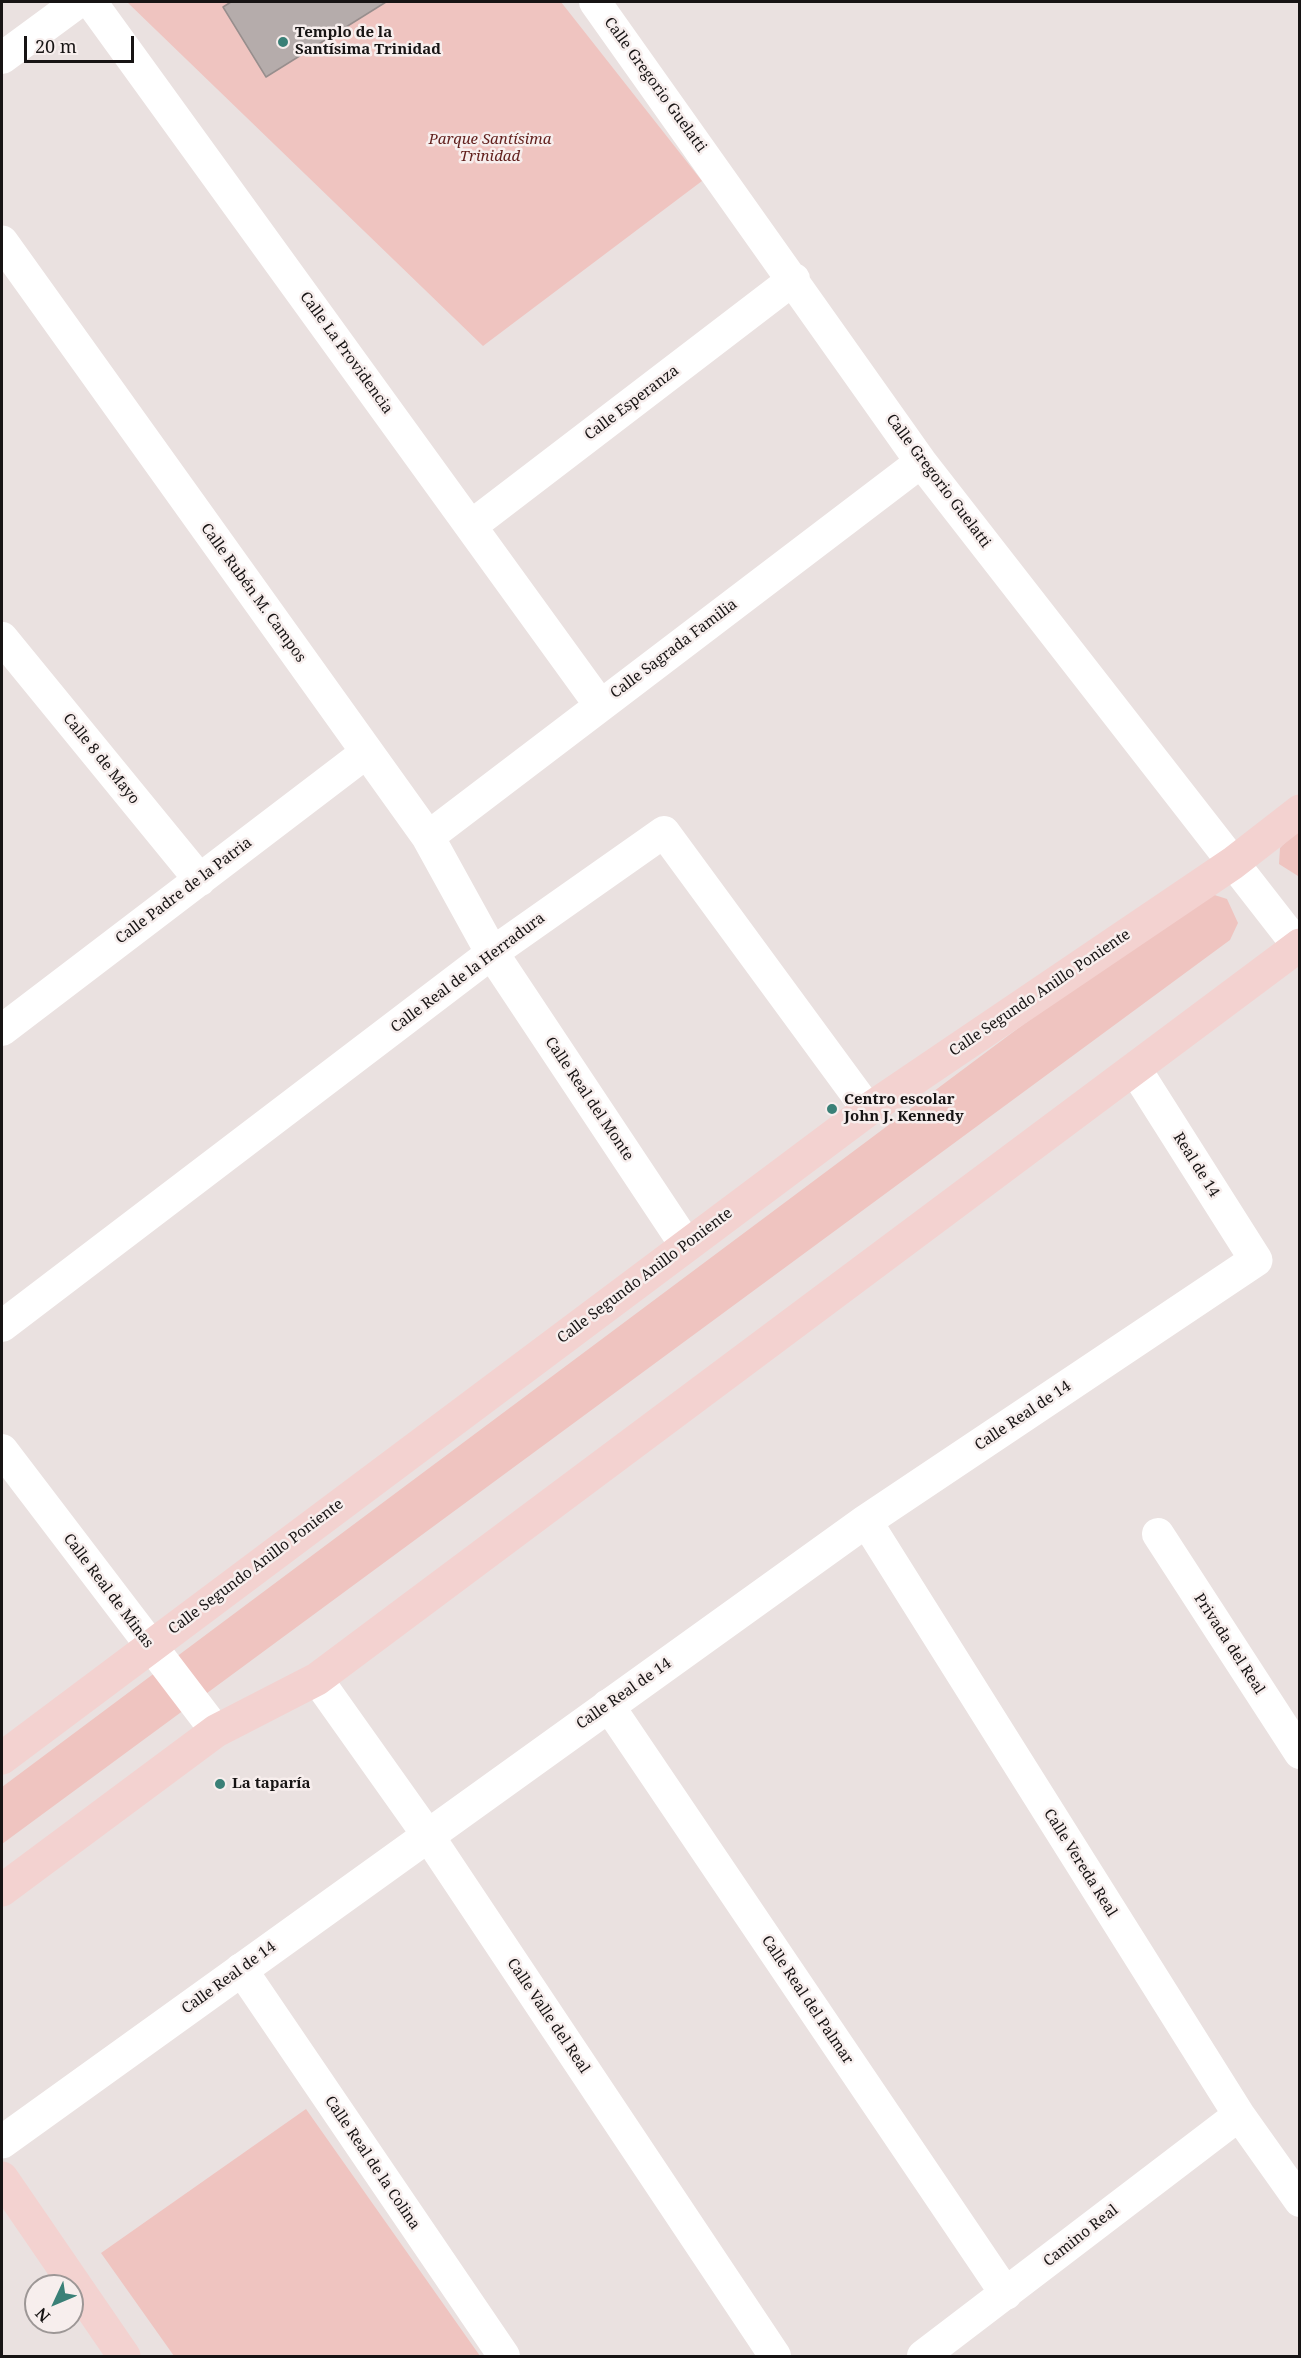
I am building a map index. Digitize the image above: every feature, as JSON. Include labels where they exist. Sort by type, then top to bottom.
[{"type":"main road","name":"Calle Segundo Anillo Poniente","points":[[2,1758],[868,1110],[1233,863],[1299,811]]},
{"type":"main road","points":[[2,1890],[216,1731],[317,1679],[1299,946]]},
{"type":"main road","points":[[2,2178],[124,2356]]},
{"type":"street","points":[[2,58],[78,2]]},
{"type":"street","name":"Calle La Providencia","points":[[91,2],[600,705]]},
{"type":"street","name":"Calle Gregorio Guelatti","points":[[595,2],[794,279],[921,462],[1299,946]]},
{"type":"street","name":"Calle Rubén M. Campos","points":[[2,242],[428,837],[492,952]]},
{"type":"street","name":"Calle Esperanza","points":[[471,526],[794,279]]},
{"type":"street","name":"Calle Sagrada Familia","points":[[428,837],[921,462]]},
{"type":"street","name":"Calle 8 de Mayo","points":[[2,638],[200,880]]},
{"type":"street","name":"Calle Padre de la Patria","points":[[4,1022],[200,880],[367,752]]},
{"type":"street","name":"Calle Real de la Herradura","points":[[2,1326],[492,952],[664,832],[868,1110]]},
{"type":"street","name":"Calle Real del Monte","points":[[492,952],[686,1245]]},
{"type":"street","name":"Real de 14","points":[[1135,1069],[1256,1260]]},
{"type":"street","name":"Calle Real de 14","points":[[2,2142],[427,1834],[866,1521],[1256,1260]]},
{"type":"street","name":"Calle Real de Minas","points":[[2,1450],[216,1731]]},
{"type":"street","name":"Calle Vereda Real","points":[[866,1521],[1239,2115],[1299,2201]]},
{"type":"street","name":"Privada del Real","points":[[1158,1534],[1299,1754]]},
{"type":"street","name":"Calle Valle del Real","points":[[317,1679],[427,1834],[775,2356]]},
{"type":"street","name":"Calle Real del Palmar","points":[[608,1705],[1006,2294]]},
{"type":"street","name":"Calle Real de la Colina","points":[[241,1969],[504,2356]]},
{"type":"street","name":"Camino Real","points":[[922,2356],[1239,2115]]},
{"type":"green space","name":"Parque Santísima Trinidad","points":[[127,2],[561,2],[702,181],[483,346]]},
{"type":"green space","points":[[1299,828],[1298,876],[1279,864],[1280,848]]},
{"type":"green space","points":[[1202,891],[1227,899],[1238,923],[1230,940],[2,1844],[2,1787]]},
{"type":"green space","points":[[306,2109],[480,2356],[174,2356],[101,2253]]},
{"type":"building","name":"Templo de la Santísima Trinidad","points":[[231,2],[386,2],[266,77],[223,7]]},
{"type":"place","name":"Templo de la Santísima Trinidad","points":[[283,42]]},
{"type":"place","name":"Centro escolar John J. Kennedy","points":[[832,1109]]},
{"type":"place","name":"La taparía","points":[[220,1784]]}]
